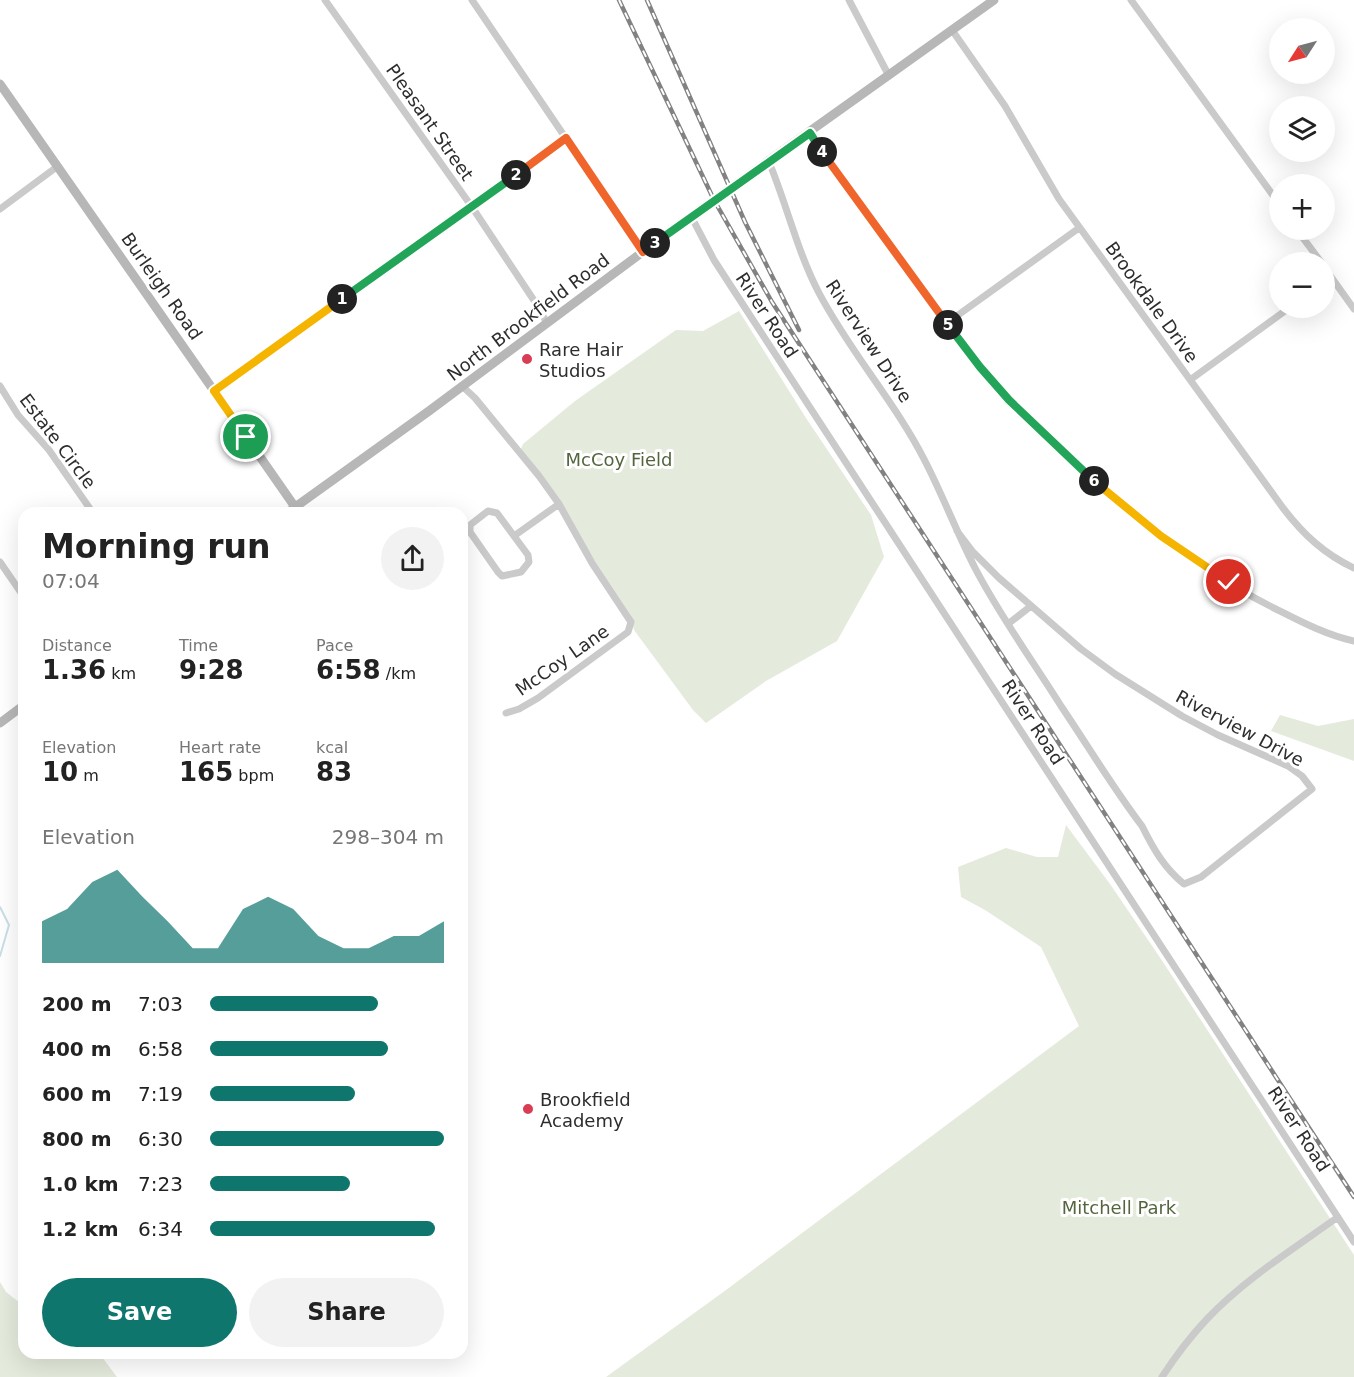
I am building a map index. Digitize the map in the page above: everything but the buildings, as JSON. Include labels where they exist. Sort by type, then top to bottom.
[{"type":"street","name":"Pleasant Street","points":[[325,0],[472,207],[536,302],[547,323]]},
{"type":"street","points":[[472,0],[643,252]]},
{"type":"street","points":[[849,0],[889,76]]},
{"type":"street","name":"North Brookfield Road","points":[[295,507],[691,216],[994,0]]},
{"type":"street","points":[[1131,0],[1269,190]]},
{"type":"street","name":"Brookdale Drive","points":[[952,30],[1005,106],[1042,171],[1079,228],[1299,529],[1324,551],[1354,568]]},
{"type":"street","name":"Burleigh Road","points":[[0,84],[295,507]]},
{"type":"street","points":[[810,133],[946,323],[990,379],[1029,420],[1100,485],[1161,536],[1217,576],[1247,594],[1318,628],[1354,641]]},
{"type":"street","points":[[214,391],[566,138]]},
{"type":"street","name":"Riverview Drive","points":[[769,162],[817,290],[846,338],[907,428],[933,476],[957,531],[975,570],[1040,675],[1142,826],[1154,850],[1174,876],[1184,884],[1201,877],[1312,789],[1302,776],[1288,766],[1218,735],[1182,716],[1114,674],[1081,649],[981,561],[957,531]]},
{"type":"street","points":[[0,209],[58,166]]},
{"type":"street","name":"River Road","points":[[691,216],[714,260],[1354,1242]]},
{"type":"street","points":[[946,323],[1079,228]]},
{"type":"street","points":[[1335,281],[1354,309]]},
{"type":"street","points":[[1190,380],[1275,318]]},
{"type":"street","name":"Estate Circle","points":[[0,386],[18,415],[48,450],[89,507]]},
{"type":"street","points":[[462,386],[498,425],[559,504],[514,536]]},
{"type":"street","name":"McCoy Lane","points":[[506,713],[519,709],[538,698],[628,632],[631,627],[629,616],[592,563],[559,504]]},
{"type":"street","points":[[488,511],[493,511],[514,536],[528,555],[529,562],[521,572],[502,576],[475,541],[470,532],[470,525],[488,511]]},
{"type":"street","points":[[0,562],[18,588]]},
{"type":"street","points":[[1008,624],[1031,606]]},
{"type":"street","points":[[0,723],[18,710]]},
{"type":"street","points":[[1162,1377],[1195,1332],[1229,1297],[1260,1272],[1338,1217]]},
{"type":"green space","name":"McCoy Field","points":[[739,311],[806,418],[871,515],[884,557],[837,641],[766,681],[706,723],[693,710],[634,630],[630,614],[521,449],[523,444],[575,401],[676,330],[703,331]]},
{"type":"green space","points":[[1280,715],[1318,726],[1354,719],[1354,761],[1271,731]]},
{"type":"green space","name":"Mitchell Park","points":[[1066,825],[1110,884],[1163,962],[1354,1255],[1354,1377],[606,1377],[1079,1026],[1041,947],[961,897],[958,867],[1006,848],[1037,857],[1058,857]]},
{"type":"green space","points":[[0,1282],[6,1292],[18,1301],[18,1359],[104,1359],[117,1377],[0,1377]]},
{"type":"waterway","points":[[0,907],[9,925],[0,956]]},
{"type":"railway","points":[[619,0],[714,200],[772,302],[1354,1197]]},
{"type":"railway","points":[[647,0],[745,222],[799,330]]},
{"type":"place","name":"Rare Hair Studios","points":[[527,359]]},
{"type":"place","name":"Brookfield Academy","points":[[528,1109]]},
{"type":"route","points":[[246,437],[214,391],[566,138],[643,252],[810,133],[927,297],[980,367],[1009,400],[1100,485],[1161,536],[1229,582]]}]
